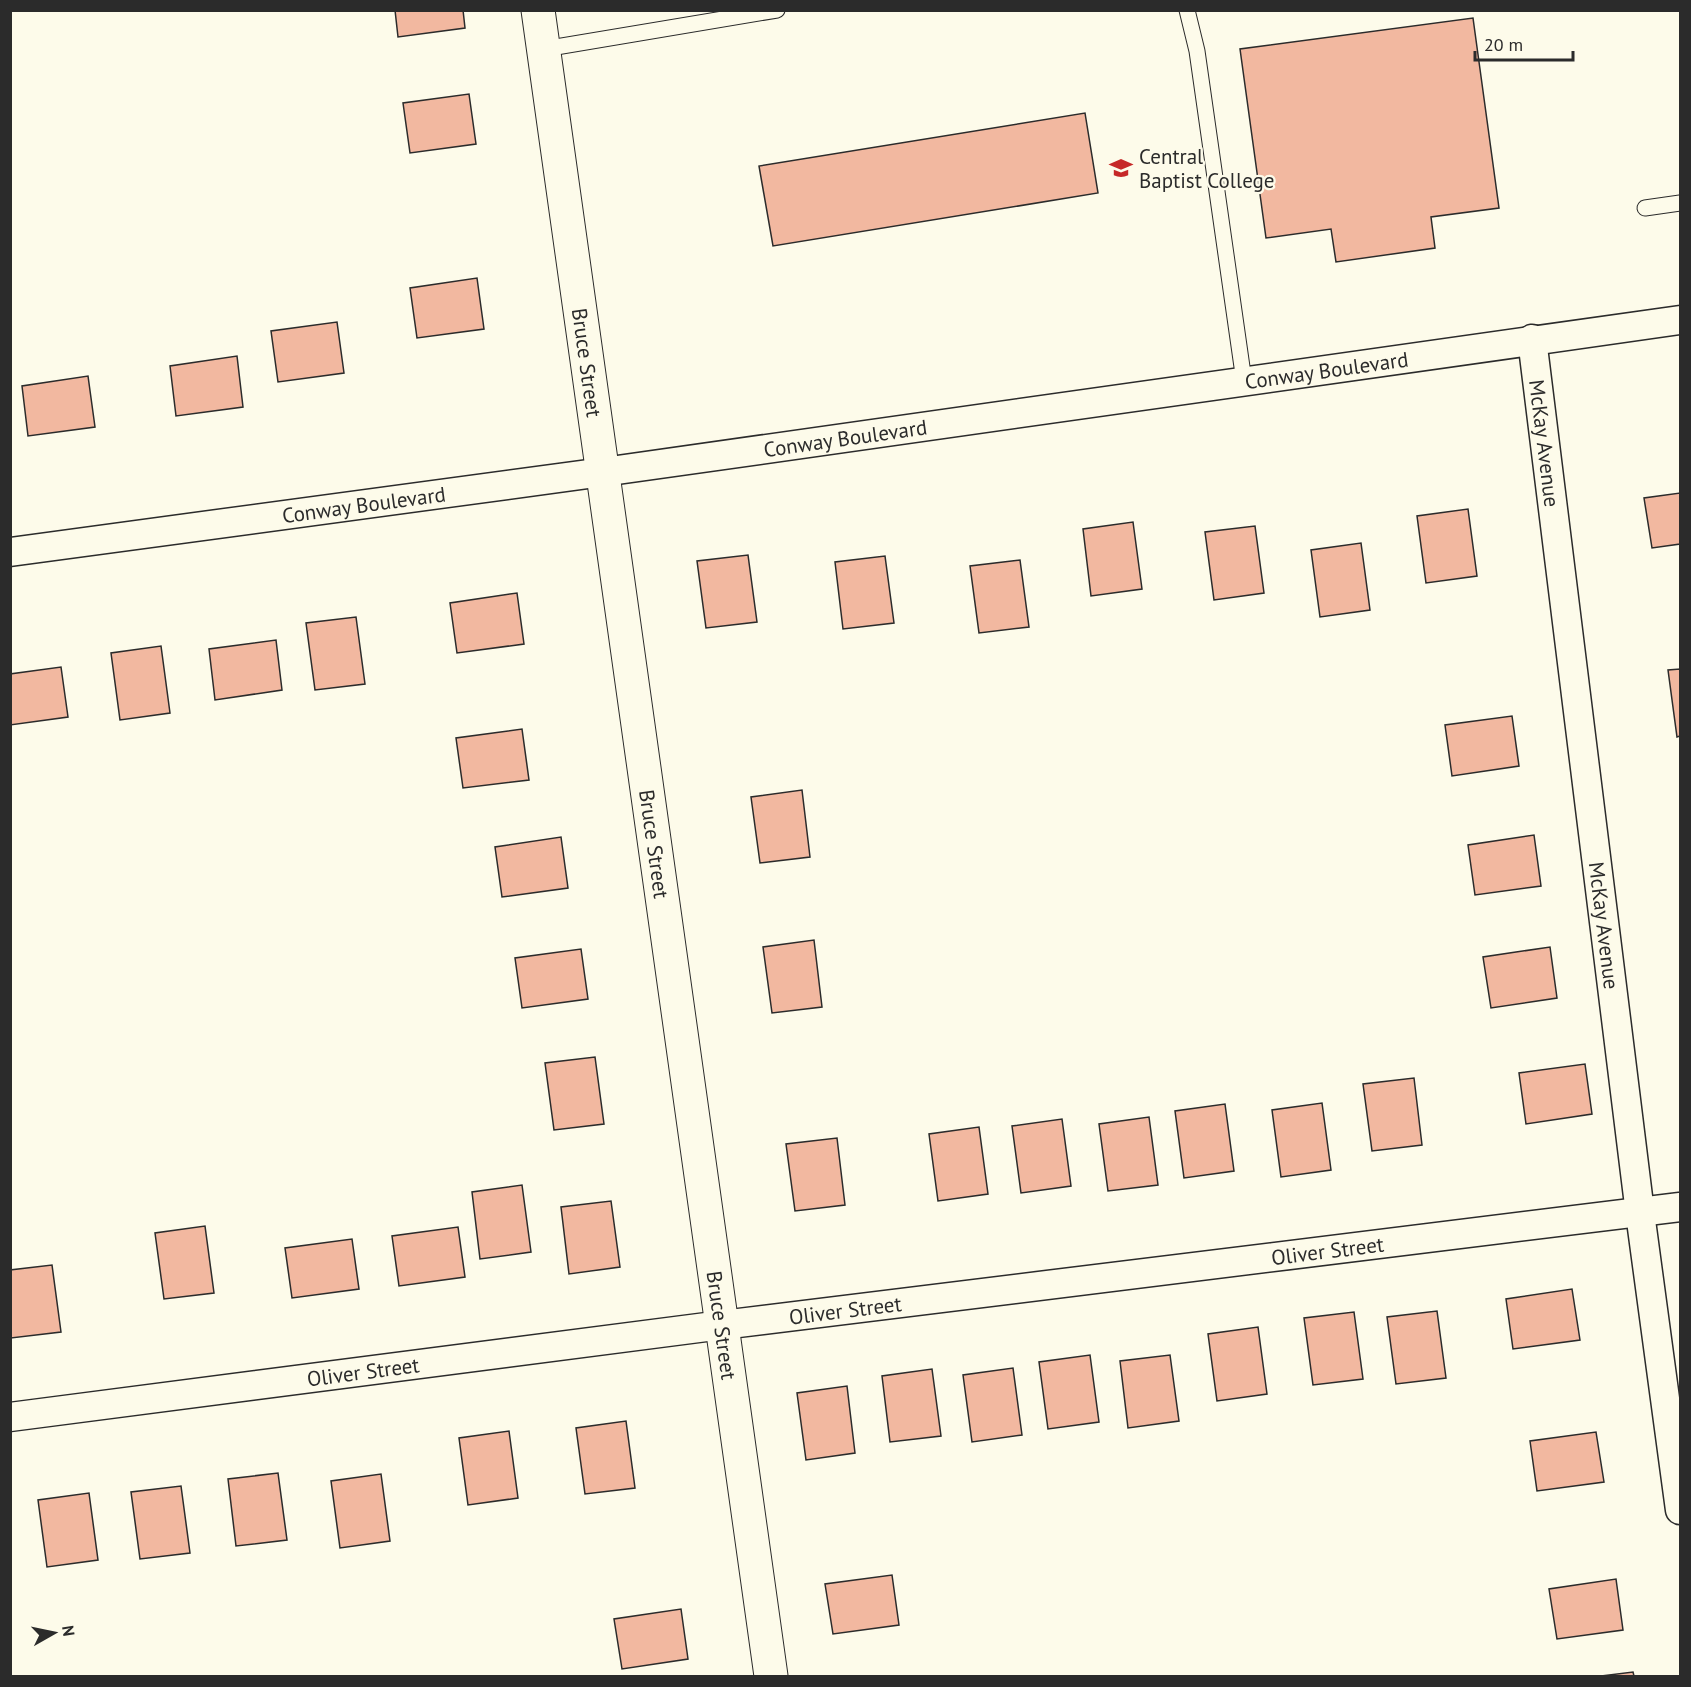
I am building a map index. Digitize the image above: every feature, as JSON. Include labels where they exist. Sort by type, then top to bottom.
[{"type":"street","name":"Bruce Street","points":[[538,10],[771,1677]]},
{"type":"street","name":"Conway Boulevard","points":[[10,552],[603,472],[1532,339],[1680,320]]},
{"type":"street","name":"McKay Avenue","points":[[1532,339],[1640,1213],[1680,1510]]},
{"type":"street","name":"Oliver Street","points":[[10,1417],[722,1325],[1680,1207]]},
{"type":"lane","points":[[544,48],[777,10]]},
{"type":"lane","points":[[1187,10],[1197,51],[1244,381]]},
{"type":"lane","points":[[1645,208],[1680,203]]},
{"type":"building","points":[[395,10],[463,10],[465,28],[398,37]]},
{"type":"building","points":[[1473,18],[1499,208],[1431,217],[1435,248],[1336,262],[1331,229],[1266,238],[1240,49]]},
{"type":"building","points":[[469,94],[476,144],[410,153],[403,103]]},
{"type":"building","points":[[1085,113],[1098,193],[773,246],[759,166]]},
{"type":"building","points":[[477,278],[484,329],[417,338],[410,288]]},
{"type":"building","points":[[337,322],[344,373],[278,382],[271,331]]},
{"type":"building","points":[[237,356],[243,407],[176,416],[170,366]]},
{"type":"building","points":[[88,376],[95,427],[28,436],[22,386]]},
{"type":"building","points":[[1680,493],[1680,544],[1652,548],[1644,498]]},
{"type":"building","points":[[1468,509],[1477,576],[1426,583],[1417,516]]},
{"type":"building","points":[[1133,522],[1142,589],[1091,596],[1083,529]]},
{"type":"building","points":[[1255,526],[1264,593],[1214,600],[1205,532]]},
{"type":"building","points":[[1361,543],[1370,610],[1320,617],[1311,550]]},
{"type":"building","points":[[748,555],[757,622],[706,628],[697,561]]},
{"type":"building","points":[[885,556],[894,623],[843,629],[835,562]]},
{"type":"building","points":[[1020,560],[1029,627],[979,633],[970,566]]},
{"type":"building","points":[[517,593],[524,644],[457,653],[450,603]]},
{"type":"building","points":[[356,617],[365,684],[315,690],[306,623]]},
{"type":"building","points":[[276,640],[282,690],[215,700],[209,649]]},
{"type":"building","points":[[161,646],[170,713],[120,720],[111,653]]},
{"type":"building","points":[[61,667],[68,717],[10,725],[10,674]]},
{"type":"building","points":[[1680,669],[1680,736],[1677,737],[1668,670]]},
{"type":"building","points":[[1512,716],[1519,766],[1452,776],[1445,725]]},
{"type":"building","points":[[522,729],[529,780],[463,788],[456,738]]},
{"type":"building","points":[[802,790],[810,857],[760,863],[751,797]]},
{"type":"building","points":[[1534,835],[1541,886],[1475,895],[1468,845]]},
{"type":"building","points":[[561,837],[568,888],[502,897],[495,847]]},
{"type":"building","points":[[814,940],[822,1007],[772,1013],[763,947]]},
{"type":"building","points":[[1550,947],[1557,998],[1491,1008],[1483,957]]},
{"type":"building","points":[[581,949],[588,999],[522,1008],[515,958]]},
{"type":"building","points":[[595,1057],[604,1124],[554,1130],[545,1063]]},
{"type":"building","points":[[1585,1064],[1592,1114],[1526,1124],[1519,1073]]},
{"type":"building","points":[[1414,1078],[1422,1145],[1372,1151],[1363,1084]]},
{"type":"building","points":[[1322,1103],[1331,1170],[1281,1177],[1272,1110]]},
{"type":"building","points":[[1225,1104],[1234,1171],[1184,1178],[1175,1111]]},
{"type":"building","points":[[1149,1117],[1158,1185],[1108,1191],[1099,1124]]},
{"type":"building","points":[[1062,1119],[1071,1186],[1021,1193],[1012,1126]]},
{"type":"building","points":[[979,1127],[988,1194],[938,1201],[929,1134]]},
{"type":"building","points":[[837,1138],[845,1205],[795,1211],[786,1144]]},
{"type":"building","points":[[522,1185],[531,1252],[480,1259],[472,1192]]},
{"type":"building","points":[[611,1201],[620,1267],[569,1274],[561,1207]]},
{"type":"building","points":[[205,1226],[214,1293],[164,1299],[155,1233]]},
{"type":"building","points":[[458,1227],[465,1277],[399,1286],[392,1236]]},
{"type":"building","points":[[352,1239],[359,1289],[292,1298],[285,1248]]},
{"type":"building","points":[[52,1265],[61,1332],[11,1338],[10,1270]]},
{"type":"building","points":[[1572,1289],[1580,1340],[1513,1349],[1506,1299]]},
{"type":"building","points":[[1437,1311],[1446,1378],[1396,1384],[1387,1317]]},
{"type":"building","points":[[1354,1312],[1363,1379],[1313,1385],[1304,1318]]},
{"type":"building","points":[[1258,1327],[1267,1394],[1217,1401],[1208,1334]]},
{"type":"building","points":[[1090,1355],[1099,1422],[1048,1429],[1039,1362]]},
{"type":"building","points":[[1170,1355],[1179,1421],[1128,1428],[1120,1361]]},
{"type":"building","points":[[1013,1368],[1022,1435],[972,1442],[963,1375]]},
{"type":"building","points":[[932,1369],[941,1436],[890,1442],[882,1376]]},
{"type":"building","points":[[847,1386],[855,1453],[806,1460],[797,1393]]},
{"type":"building","points":[[626,1421],[635,1488],[585,1494],[576,1428]]},
{"type":"building","points":[[509,1431],[518,1498],[468,1505],[459,1438]]},
{"type":"building","points":[[1596,1432],[1604,1482],[1537,1491],[1530,1441]]},
{"type":"building","points":[[278,1473],[287,1540],[236,1546],[228,1479]]},
{"type":"building","points":[[381,1474],[390,1541],[340,1548],[331,1481]]},
{"type":"building","points":[[181,1486],[190,1553],[140,1559],[131,1492]]},
{"type":"building","points":[[89,1493],[98,1560],[47,1567],[38,1500]]},
{"type":"building","points":[[892,1575],[899,1625],[833,1634],[825,1584]]},
{"type":"building","points":[[1616,1579],[1623,1630],[1557,1639],[1549,1589]]},
{"type":"building","points":[[681,1609],[688,1659],[622,1669],[614,1619]]},
{"type":"building","points":[[1633,1672],[1634,1676],[1601,1676]]},
{"type":"place","name":"Central Baptist College","points":[[1121,168]]}]
